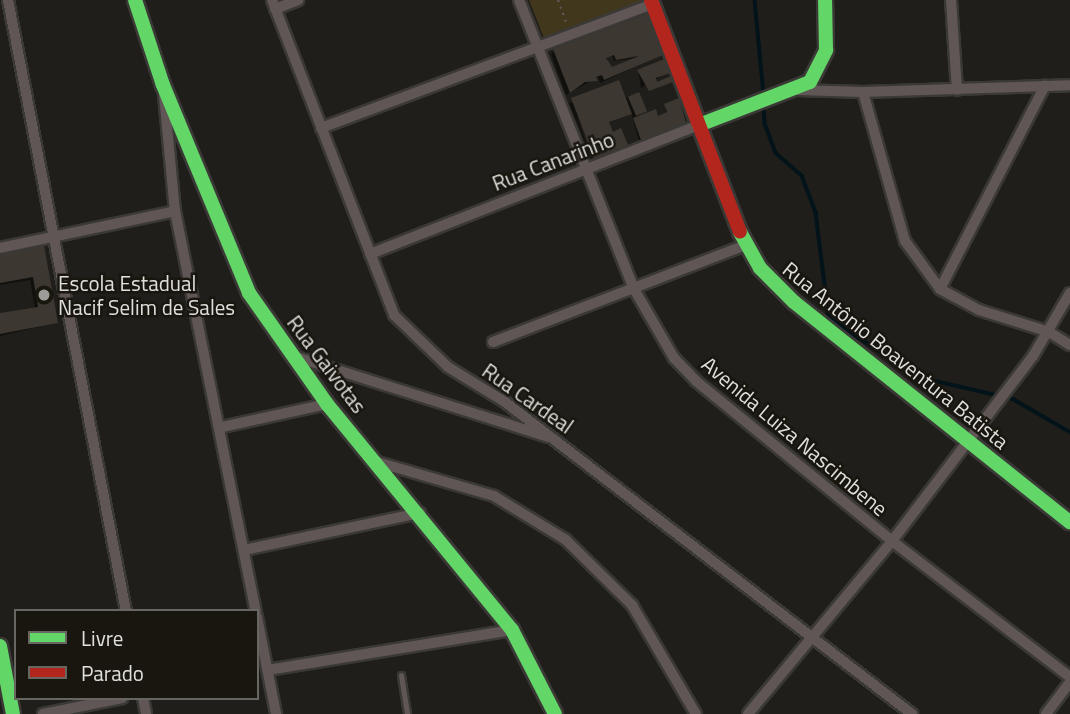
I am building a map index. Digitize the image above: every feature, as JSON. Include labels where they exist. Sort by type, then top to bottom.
[{"type":"street","points":[[8,0],[126,609]]},
{"type":"street","name":"Rua Gaivotas","points":[[135,0],[163,85],[249,293],[290,355],[327,404],[420,513],[512,631],[555,714]]},
{"type":"street","points":[[274,4],[298,0]]},
{"type":"street","name":"Avenida Luiza Nascimbene","points":[[519,0],[634,289],[660,339],[696,382],[892,541],[1070,680]]},
{"type":"street","points":[[798,90],[818,74],[823,63],[827,39],[825,0]]},
{"type":"street","points":[[951,0],[957,90]]},
{"type":"street","points":[[321,128],[651,2]]},
{"type":"street","name":"Rua Antônio Boaventura Batista","points":[[651,2],[746,245],[760,268],[794,302],[1070,522]]},
{"type":"street","name":"Rua Cardeal","points":[[274,4],[394,315],[422,345],[555,439],[912,714]]},
{"type":"street","points":[[163,85],[175,211],[222,427],[256,609]]},
{"type":"street","points":[[798,90],[863,92],[1070,85]]},
{"type":"street","points":[[940,289],[1045,86]]},
{"type":"street","name":"Rua Canarinho","points":[[370,254],[699,125],[798,90]]},
{"type":"street","points":[[863,92],[905,241],[940,289],[979,310],[1049,332],[1070,345]]},
{"type":"street","points":[[0,247],[175,211]]},
{"type":"street","points":[[493,342],[746,245]]},
{"type":"street","points":[[748,714],[892,541],[985,420],[1049,332],[1070,293]]},
{"type":"street","points":[[290,355],[555,439]]},
{"type":"street","points":[[222,427],[327,404]]},
{"type":"street","points":[[377,462],[494,496],[566,540],[632,606],[696,714]]},
{"type":"street","points":[[244,550],[420,513]]},
{"type":"street","points":[[259,627],[276,714]]},
{"type":"street","points":[[268,670],[512,631]]},
{"type":"street","points":[[0,646],[13,714]]},
{"type":"street","points":[[1046,714],[1070,680]]},
{"type":"street","points":[[43,714],[112,700]]},
{"type":"lane","points":[[401,674],[407,714]]},
{"type":"path","points":[[558,0],[568,26]]},
{"type":"shaded area","points":[[529,0],[643,0],[643,1],[544,38]]},
{"type":"building","points":[[647,14],[663,55],[604,80],[602,75],[596,77],[598,81],[585,82],[570,93],[553,49]],"holes":[[[614,55],[616,60],[639,56],[612,67],[606,58]]]},
{"type":"building","points":[[664,59],[670,73],[656,78],[657,82],[671,76],[673,82],[649,91],[637,70]]},
{"type":"building","points":[[619,80],[632,114],[609,122],[613,132],[621,128],[628,145],[594,158],[571,98]]},
{"type":"building","points":[[639,92],[647,111],[636,116],[628,97]]},
{"type":"building","points":[[679,98],[686,123],[641,140],[633,118],[656,109],[658,116],[667,112],[664,104]]},
{"type":"building","name":"Escola Estadual Nacif Selim de Sales","points":[[44,245],[58,323],[0,334],[0,313],[38,307],[33,277],[0,283],[0,253]]},
{"type":"waterway","points":[[755,0],[764,96]]},
{"type":"waterway","points":[[764,104],[765,124],[776,153],[802,176],[816,213],[829,318],[918,377],[1013,399],[1070,432]]},
{"type":"traffic: fast","points":[[135,0],[163,85],[249,293],[327,404],[512,630],[555,714]]},
{"type":"traffic: fast","points":[[699,125],[810,82],[826,50],[825,0]]},
{"type":"traffic: fast","points":[[740,232],[760,268],[794,302],[1070,522]]},
{"type":"traffic: fast","points":[[0,646],[13,714]]},
{"type":"traffic: jam","points":[[651,0],[740,232]]},
{"type":"place","name":"Escola Estadual Nacif Selim de Sales","points":[[44,295]]}]
